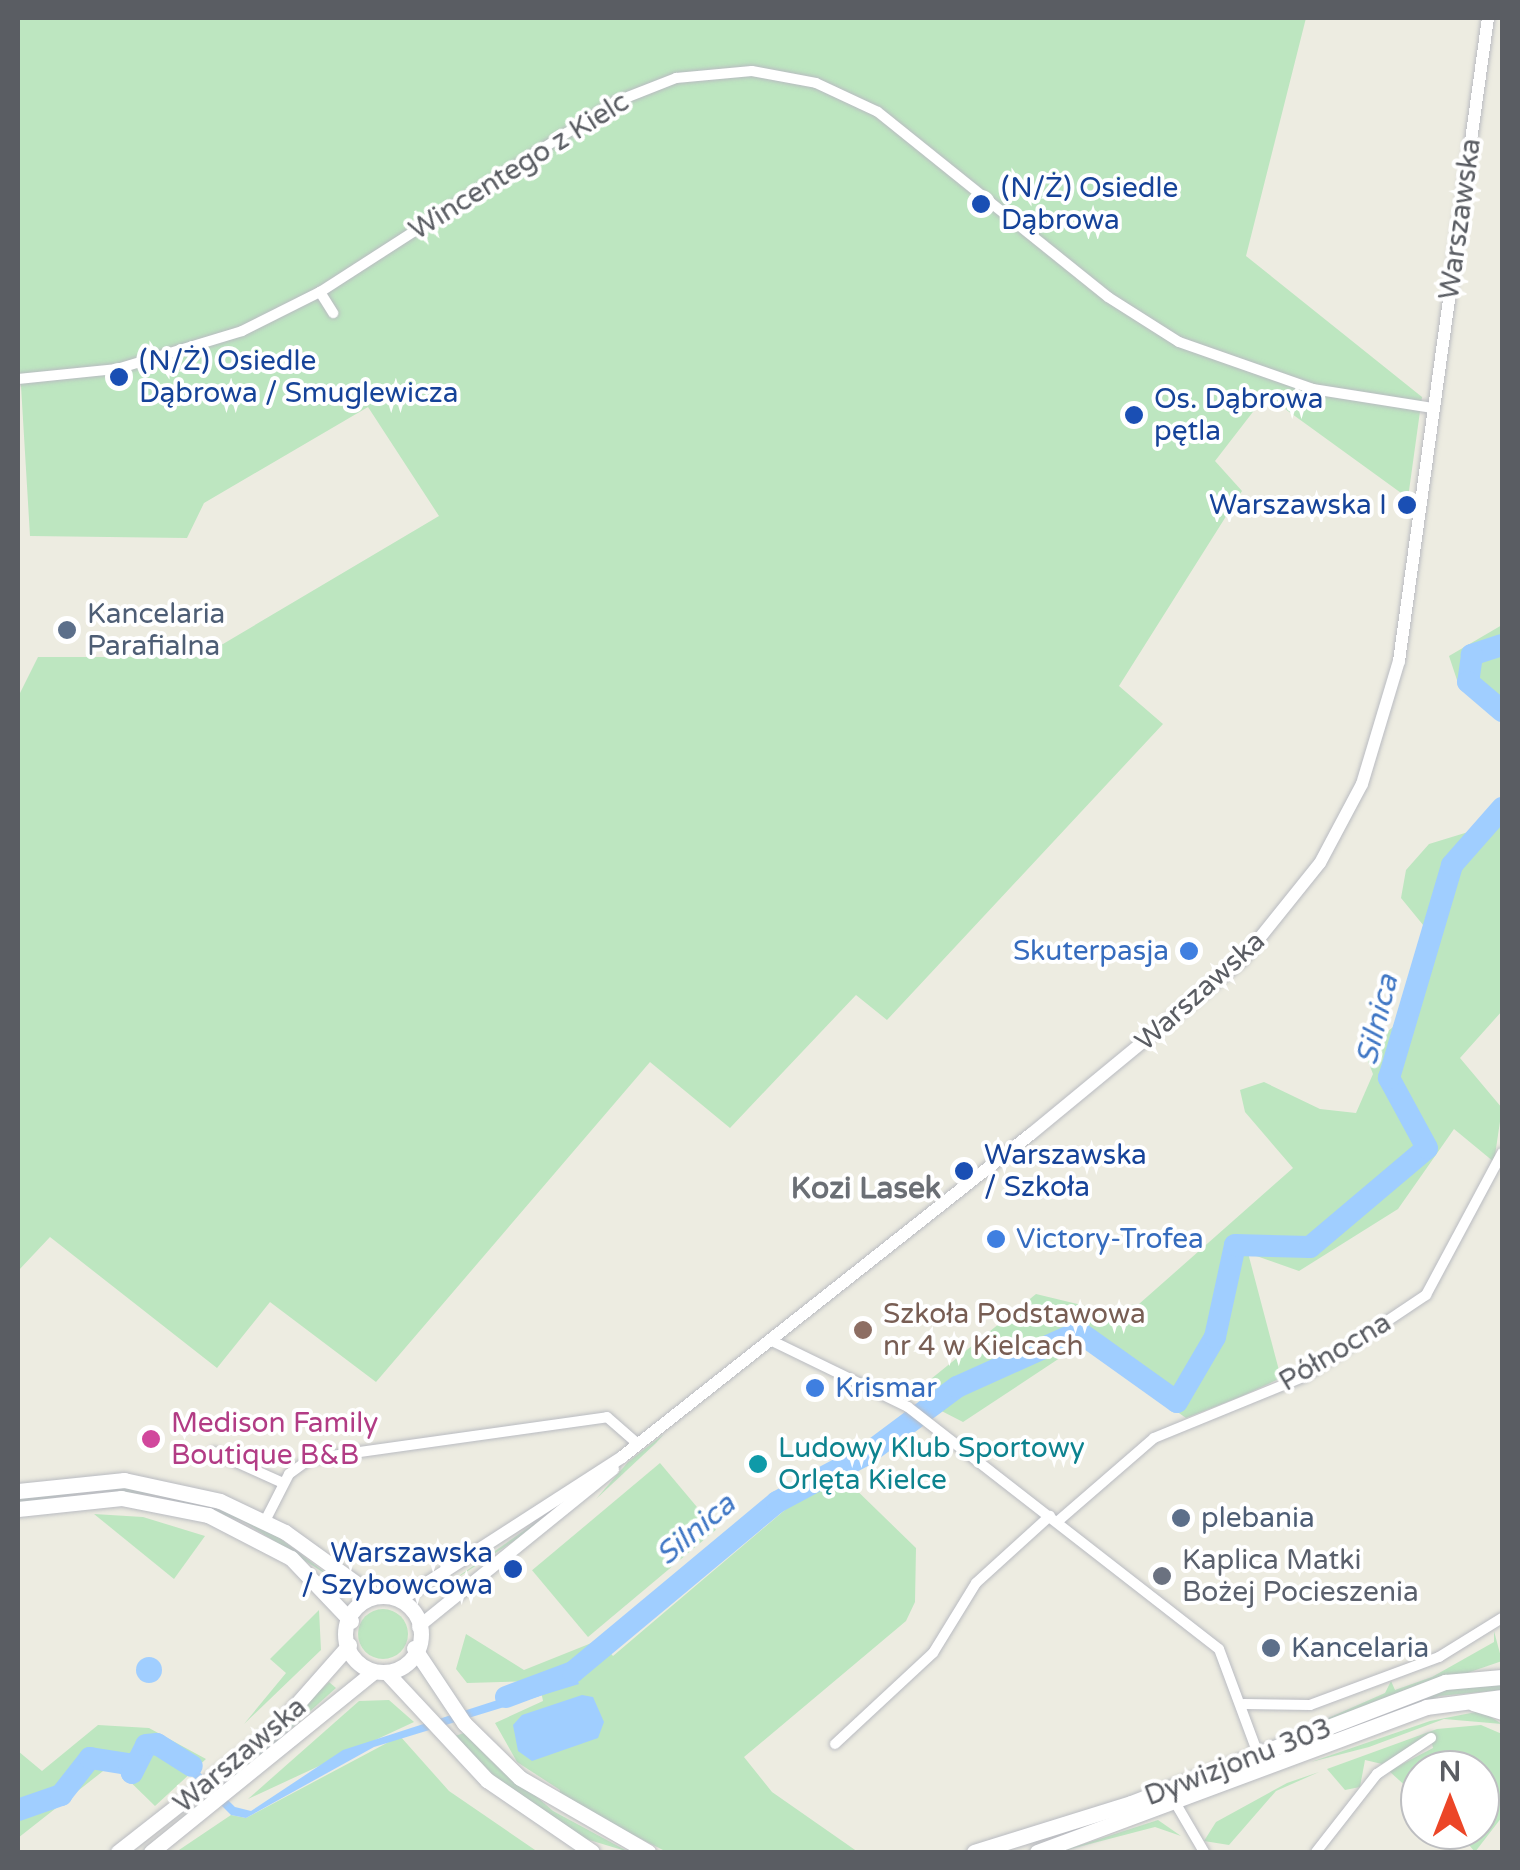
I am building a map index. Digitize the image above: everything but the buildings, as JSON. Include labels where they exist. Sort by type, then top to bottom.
[{"type":"main road","points":[[18,1491],[148,1482],[265,1521],[372,1594],[402,1599],[418,1627],[414,1648],[380,1674]]},
{"type":"main road","points":[[18,1509],[121,1498],[208,1515],[291,1558],[351,1622]]},
{"type":"main road","points":[[372,1594],[351,1622],[349,1645],[425,1710],[510,1799],[592,1852]]},
{"type":"main road","name":"Warszawska","points":[[118,1852],[225,1772],[339,1667],[349,1645]]},
{"type":"main road","points":[[414,1648],[464,1723],[552,1802],[648,1852]]},
{"type":"main road","points":[[1478,1675],[1502,1667]]},
{"type":"main road","name":"Warszawska","points":[[151,1852],[380,1674]]},
{"type":"main road","name":"Dywizjonu 303","points":[[974,1852],[1478,1675],[1502,1677]]},
{"type":"main road","name":"Dywizjonu 303","points":[[1038,1852],[1449,1701],[1502,1697]]},
{"type":"main road","points":[[1449,1701],[1502,1712]]},
{"type":"street","name":"Warszawska","points":[[418,1627],[638,1444],[1208,990],[1309,879],[1362,784],[1384,722],[1434,408],[1488,18]]},
{"type":"street","name":"Wincentego z Kielc","points":[[18,379],[174,355],[320,292],[615,102],[694,74],[764,72],[878,112],[1108,297],[1179,342],[1313,389],[1434,408]]},
{"type":"street","points":[[320,292],[333,313]]},
{"type":"street","name":"Północna","points":[[835,1744],[932,1653],[976,1583],[1154,1438],[1305,1376],[1426,1295],[1502,1153]]},
{"type":"street","points":[[770,1340],[908,1407],[1219,1649],[1244,1704],[1258,1754]]},
{"type":"street","points":[[265,1521],[283,1483],[310,1459],[607,1417],[638,1444]]},
{"type":"street","points":[[214,1452],[283,1483]]},
{"type":"street","name":"Warszawska","points":[[402,1599],[622,1457]]},
{"type":"street","points":[[1244,1704],[1310,1705],[1439,1657],[1502,1618]]},
{"type":"street","points":[[1316,1852],[1377,1774],[1430,1738]]},
{"type":"street","points":[[1176,1804],[1204,1852]]},
{"type":"green space","points":[[18,18],[1306,18],[1246,256],[1422,397],[1408,498],[1266,395],[1215,461],[1242,491],[1119,686],[1163,724],[887,1020],[856,995],[730,1128],[650,1062],[376,1382],[270,1302],[217,1368],[50,1237],[18,1271],[18,697],[38,657],[201,657],[439,516],[368,407],[204,503],[187,538],[30,536],[18,336]]},
{"type":"green space","points":[[1502,625],[1502,720],[1457,680],[1449,656]]},
{"type":"green space","points":[[1502,805],[1502,1011],[1460,1058],[1502,1108],[1494,1162],[1454,1129],[1398,1209],[1299,1271],[1248,1253],[1281,1378],[1242,1396],[1186,1418],[1081,1344],[963,1422],[922,1401],[926,1383],[1036,1294],[1098,1309],[1139,1304],[1293,1168],[1245,1112],[1240,1090],[1264,1082],[1320,1109],[1356,1113],[1373,1074],[1364,1051],[1393,1027],[1428,931],[1401,898],[1406,870],[1429,844],[1478,829]]},
{"type":"green space","points":[[664,1434],[656,1443],[596,1499],[628,1462]]},
{"type":"green space","points":[[660,1463],[716,1530],[588,1637],[532,1570]]},
{"type":"green space","points":[[843,1477],[916,1548],[915,1602],[906,1621],[744,1757],[772,1792],[858,1852],[667,1852],[559,1798],[560,1790],[517,1762],[495,1723],[543,1701],[539,1681],[467,1683],[456,1669],[466,1634],[524,1670],[599,1640],[613,1656],[792,1504]]},
{"type":"green space","points":[[125,1487],[224,1511],[278,1537],[335,1580],[243,1521],[156,1495],[95,1490],[18,1504],[18,1497]]},
{"type":"green space","points":[[94,1514],[143,1517],[205,1536],[174,1579]]},
{"type":"green space","points":[[548,1514],[551,1517],[440,1589]]},
{"type":"green space","points":[[383,1609],[401,1616],[408,1634],[401,1652],[383,1659],[365,1652],[358,1634],[365,1616]]},
{"type":"green space","points":[[319,1610],[321,1650],[244,1724],[286,1673],[270,1659]]},
{"type":"green space","points":[[1494,1631],[1502,1661],[1299,1731],[1385,1693],[1391,1681],[1395,1690],[1432,1677],[1494,1642]]},
{"type":"green space","points":[[329,1682],[336,1688],[233,1780],[229,1776]]},
{"type":"green space","points":[[1502,1682],[1502,1690],[1439,1696],[1306,1751],[1304,1744],[1453,1687]]},
{"type":"green space","points":[[389,1700],[414,1722],[248,1799],[359,1701]]},
{"type":"green space","points":[[1481,1711],[1502,1724],[1444,1719],[1369,1747],[1311,1762],[1430,1721]]},
{"type":"green space","points":[[98,1725],[149,1728],[206,1759],[155,1806],[112,1764],[18,1838],[18,1751],[42,1771]]},
{"type":"green space","points":[[1481,1725],[1502,1734],[1500,1820],[1500,1750],[1429,1750],[1433,1748],[1430,1735],[1382,1764],[1365,1760],[1360,1787],[1345,1790],[1327,1769],[1437,1729]]},
{"type":"green space","points":[[464,1733],[553,1811],[629,1852],[576,1836],[502,1784],[455,1736]]},
{"type":"green space","points":[[400,1736],[449,1791],[538,1852],[176,1852],[231,1815],[246,1818]]},
{"type":"green space","points":[[1400,1765],[1400,1781],[1389,1771]]},
{"type":"green space","points":[[1319,1772],[1276,1791],[1229,1845],[1204,1841],[1216,1822],[1287,1783]]},
{"type":"green space","points":[[1158,1820],[1181,1836],[1155,1827],[1059,1852]]},
{"type":"water","points":[[149,1657],[158,1661],[162,1670],[158,1679],[149,1683],[140,1679],[136,1670],[140,1661]]},
{"type":"water","points":[[575,1675],[579,1684],[374,1747],[246,1818],[231,1815],[167,1751],[173,1746],[235,1807],[251,1811],[343,1750]]},
{"type":"water","points":[[582,1695],[593,1697],[604,1722],[598,1738],[532,1761],[518,1751],[513,1725],[522,1715]]},
{"type":"waterway","name":"Silnica","points":[[1502,645],[1472,655],[1468,682],[1502,711]]},
{"type":"waterway","name":"Silnica","points":[[506,1697],[573,1672],[777,1502],[867,1454],[957,1387],[1079,1332],[1177,1402],[1215,1337],[1235,1245],[1310,1247],[1427,1148],[1389,1078],[1452,865],[1502,808]]},
{"type":"waterway","name":"Silnica","points":[[18,1810],[61,1795],[90,1758],[129,1764],[132,1773],[146,1745],[157,1744],[192,1766]]},
{"type":"place","name":"(N/Ż) Osiedle Dąbrowa","points":[[981,204]]},
{"type":"place","name":"(N/Ż) Osiedle Dąbrowa / Smuglewicza","points":[[119,377]]},
{"type":"place","name":"Os. Dąbrowa pętla","points":[[1134,415]]},
{"type":"place","name":"Warszawska I","points":[[1407,505]]},
{"type":"place","name":"Kancelaria Parafialna","points":[[67,630]]},
{"type":"place","name":"Skuterpasja","points":[[1189,951]]},
{"type":"place","name":"Warszawska / Szkoła","points":[[964,1171]]},
{"type":"place","name":"Victory-Trofea","points":[[996,1239]]},
{"type":"place","name":"Szkoła Podstawowa nr 4 w Kielcach","points":[[863,1330]]},
{"type":"place","name":"Krismar","points":[[815,1388]]},
{"type":"place","name":"Medison Family Boutique B&B","points":[[151,1439]]},
{"type":"place","name":"Ludowy Klub Sportowy Orlęta Kielce","points":[[758,1464]]},
{"type":"place","name":"plebania","points":[[1181,1518]]},
{"type":"place","name":"Warszawska / Szybowcowa","points":[[513,1569]]},
{"type":"place","name":"Kaplica Matki Bożej Pocieszenia","points":[[1162,1576]]},
{"type":"place","name":"Kancelaria","points":[[1271,1648]]},
{"type":"district","name":"Kozi Lasek","points":[[866,1189]]}]
